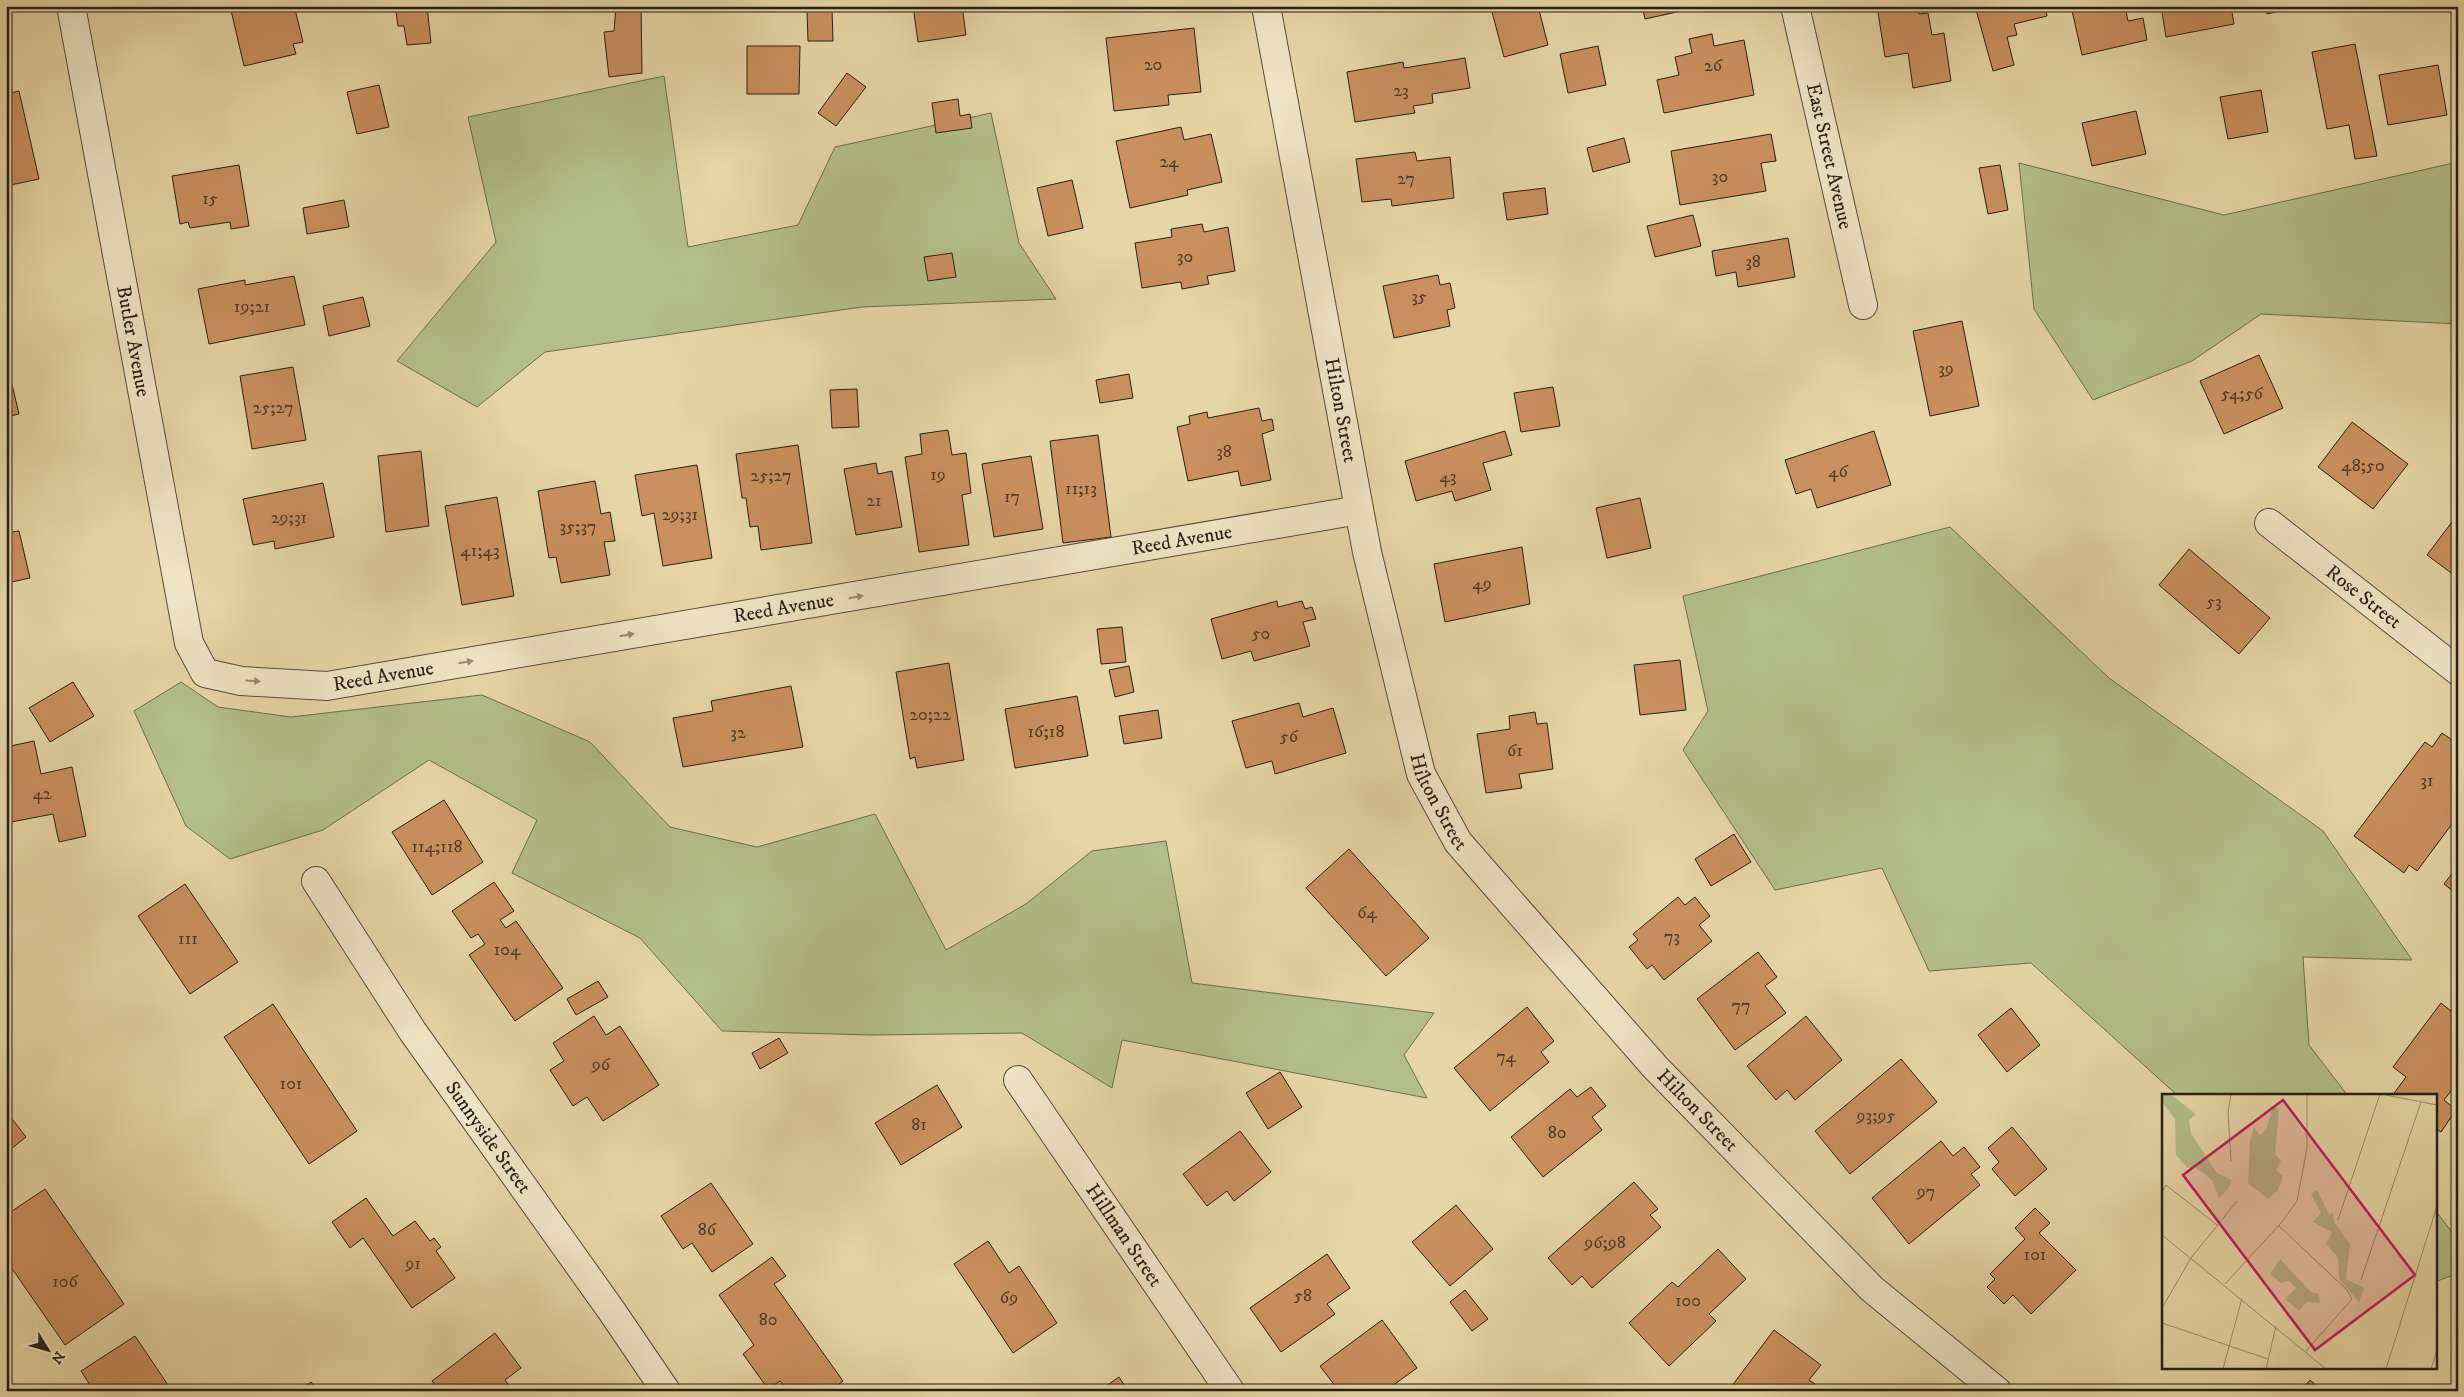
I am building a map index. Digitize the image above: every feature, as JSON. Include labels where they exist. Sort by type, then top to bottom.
[{"type":"street","name":"Butler Avenue","points":[[71,6],[189,643],[205,673]]},
{"type":"street","name":"Hilton Street","points":[[1266,6],[1367,552],[1421,774],[1458,842],[1655,1067],[1872,1289],[1997,1391]]},
{"type":"street","name":"East Street Avenue","points":[[1795,6],[1863,305]]},
{"type":"street","name":"Reed Avenue","points":[[205,673],[241,681],[327,686],[1359,510]]},
{"type":"street","name":"Rose Street","points":[[2269,523],[2458,671]]},
{"type":"street","name":"Sunnyside Street","points":[[316,881],[413,1032],[611,1310],[666,1391]]},
{"type":"street","name":"Hillman Street","points":[[1018,1080],[1230,1391]]},
{"type":"green space","points":[[664,76],[688,247],[798,225],[835,147],[991,113],[1019,243],[1056,299],[862,307],[545,352],[477,407],[397,361],[496,242],[468,117]]},
{"type":"green space","points":[[2458,162],[2458,324],[2261,314],[2192,361],[2093,400],[2034,309],[2019,163],[2224,215]]},
{"type":"green space","points":[[1950,527],[2109,678],[2323,831],[2412,960],[2303,957],[2309,1045],[2346,1094],[2176,1094],[2031,963],[1929,971],[1882,868],[1775,890],[1683,750],[1708,711],[1683,596]]},
{"type":"green space","points":[[181,682],[218,707],[291,717],[482,695],[590,742],[670,827],[757,847],[875,814],[946,950],[1026,904],[1092,851],[1166,841],[1192,983],[1434,1013],[1404,1055],[1427,1098],[1122,1040],[1112,1088],[1022,1033],[872,1035],[722,1031],[640,938],[512,873],[537,820],[429,760],[323,830],[230,859],[186,826],[134,711]]},
{"type":"green space","points":[[2436,1211],[2458,1240],[2458,1273],[2436,1282]]},
{"type":"building","points":[[230,6],[287,6],[288,11],[295,9],[303,42],[293,44],[296,54],[244,66]]},
{"type":"building","points":[[395,6],[427,6],[431,43],[407,45],[404,26],[398,26]]},
{"type":"building","points":[[616,6],[641,6],[642,73],[609,77],[604,32],[614,31]]},
{"type":"building","points":[[913,6],[962,6],[966,35],[918,42]]},
{"type":"building","points":[[1142,6],[1171,6],[1143,12]]},
{"type":"building","points":[[1513,6],[1538,6],[1548,45],[1504,57],[1492,12]]},
{"type":"building","points":[[1642,6],[1704,6],[1645,19]]},
{"type":"building","points":[[1877,6],[1918,6],[1919,14],[1928,13],[1932,35],[1944,33],[1951,81],[1913,88],[1908,53],[1885,57]]},
{"type":"building","points":[[1975,6],[2045,6],[2047,16],[2014,24],[2017,35],[2007,37],[2014,65],[1993,71]]},
{"type":"building","points":[[2071,6],[2125,6],[2128,21],[2143,18],[2147,40],[2082,55]]},
{"type":"building","points":[[2161,6],[2231,6],[2234,24],[2166,37]]},
{"type":"building","points":[[2265,6],[2301,6],[2267,14]]},
{"type":"building","points":[[832,9],[833,41],[808,41],[807,10]]},
{"type":"building","points":[[1194,28],[1201,92],[1168,95],[1169,105],[1114,111],[1106,38]]},
{"type":"building","points":[[1712,34],[1714,46],[1744,40],[1754,95],[1664,113],[1657,80],[1679,75],[1675,57],[1692,53],[1689,39]]},
{"type":"building","points":[[2355,44],[2377,156],[2355,159],[2349,125],[2327,129],[2312,52]]},
{"type":"building","points":[[747,46],[800,46],[799,94],[747,94]]},
{"type":"building","points":[[1598,46],[1606,85],[1568,93],[1560,54]]},
{"type":"building","points":[[1465,58],[1470,88],[1432,94],[1433,103],[1413,106],[1415,113],[1355,122],[1347,72],[1403,62],[1404,68]]},
{"type":"building","points":[[2438,65],[2447,115],[2388,125],[2379,75]]},
{"type":"building","points":[[847,73],[866,87],[836,126],[818,113]]},
{"type":"building","points":[[379,85],[389,127],[357,134],[347,92]]},
{"type":"building","points":[[2261,90],[2268,132],[2228,139],[2220,97]]},
{"type":"building","points":[[19,91],[39,179],[6,186],[6,94]]},
{"type":"building","points":[[958,99],[960,116],[970,114],[972,128],[936,133],[932,103]]},
{"type":"building","points":[[2136,111],[2146,154],[2092,166],[2082,123]]},
{"type":"building","points":[[1181,127],[1184,140],[1211,134],[1222,182],[1187,190],[1188,195],[1130,208],[1116,141]]},
{"type":"building","points":[[1771,134],[1776,161],[1761,163],[1766,191],[1680,205],[1671,151]]},
{"type":"building","points":[[1624,138],[1630,162],[1593,172],[1587,148]]},
{"type":"building","points":[[1415,152],[1417,161],[1450,157],[1454,198],[1392,206],[1391,199],[1362,202],[1356,159]]},
{"type":"building","points":[[239,165],[249,226],[231,229],[230,222],[190,228],[188,222],[180,224],[172,176]]},
{"type":"building","points":[[2000,165],[2008,210],[1988,214],[1979,168]]},
{"type":"building","points":[[1072,180],[1083,228],[1048,236],[1037,188]]},
{"type":"building","points":[[1545,188],[1548,214],[1507,220],[1503,193]]},
{"type":"building","points":[[344,200],[349,227],[307,234],[303,208]]},
{"type":"building","points":[[1693,215],[1701,246],[1655,257],[1647,226]]},
{"type":"building","points":[[1202,224],[1204,232],[1228,227],[1235,271],[1207,276],[1209,284],[1182,289],[1181,282],[1142,288],[1135,243],[1172,237],[1171,229]]},
{"type":"building","points":[[1788,238],[1795,277],[1738,287],[1736,272],[1716,276],[1712,251]]},
{"type":"building","points":[[952,253],[956,277],[928,281],[924,257]]},
{"type":"building","points":[[1438,275],[1440,285],[1450,283],[1455,308],[1447,310],[1450,326],[1394,338],[1383,286]]},
{"type":"building","points":[[294,276],[305,325],[209,344],[198,289],[245,280],[245,285]]},
{"type":"building","points":[[363,297],[370,326],[329,336],[323,306]]},
{"type":"building","points":[[1962,321],[1979,406],[1930,416],[1913,331]]},
{"type":"building","points":[[2259,355],[2283,408],[2224,434],[2200,381]]},
{"type":"building","points":[[293,367],[306,440],[252,449],[240,376]]},
{"type":"building","points":[[1129,374],[1133,398],[1100,403],[1096,380]]},
{"type":"building","points":[[11,380],[19,414],[6,417],[6,381]]},
{"type":"building","points":[[1553,387],[1560,426],[1521,432],[1514,393]]},
{"type":"building","points":[[857,389],[859,427],[832,428],[830,390]]},
{"type":"building","points":[[1259,408],[1262,421],[1272,419],[1274,430],[1262,434],[1271,480],[1241,486],[1238,471],[1188,481],[1177,427],[1190,424],[1189,416],[1207,412],[1208,418]]},
{"type":"building","points":[[2352,422],[2408,464],[2373,509],[2318,467]]},
{"type":"building","points":[[948,430],[952,455],[966,453],[971,493],[962,495],[969,545],[919,552],[905,457],[922,454],[920,434]]},
{"type":"building","points":[[1505,431],[1512,455],[1483,463],[1491,490],[1455,501],[1452,491],[1416,501],[1405,461]]},
{"type":"building","points":[[1874,431],[1891,485],[1817,508],[1811,489],[1796,494],[1785,460]]},
{"type":"building","points":[[1098,435],[1111,537],[1063,543],[1050,441]]},
{"type":"building","points":[[798,445],[812,543],[761,550],[758,526],[750,527],[746,498],[742,498],[736,454]]},
{"type":"building","points":[[421,451],[429,526],[386,532],[378,456]]},
{"type":"building","points":[[1031,456],[1043,529],[994,537],[982,464]]},
{"type":"building","points":[[876,463],[878,474],[892,471],[902,527],[856,535],[844,469]]},
{"type":"building","points":[[697,465],[712,558],[663,566],[654,513],[642,516],[635,475]]},
{"type":"building","points":[[595,481],[601,514],[610,512],[615,541],[604,542],[610,575],[561,583],[556,557],[549,558],[538,491]]},
{"type":"building","points":[[323,483],[334,537],[275,549],[274,541],[253,545],[243,499]]},
{"type":"building","points":[[497,497],[514,596],[462,605],[445,506]]},
{"type":"building","points":[[1640,498],[1651,548],[1607,558],[1596,508]]},
{"type":"building","points":[[2458,514],[2458,578],[2427,555]]},
{"type":"building","points":[[19,531],[30,578],[7,583],[10,594],[6,595],[6,533]]},
{"type":"building","points":[[1522,547],[1530,604],[1445,622],[1434,564]]},
{"type":"building","points":[[2189,549],[2270,618],[2239,654],[2159,585]]},
{"type":"building","points":[[1277,601],[1278,607],[1302,601],[1305,609],[1312,607],[1316,619],[1303,622],[1310,646],[1254,661],[1251,651],[1222,659],[1211,619]]},
{"type":"building","points":[[1122,627],[1126,662],[1101,664],[1097,629]]},
{"type":"building","points":[[1680,660],[1686,710],[1640,715],[1634,665]]},
{"type":"building","points":[[949,663],[964,760],[917,768],[915,757],[910,759],[896,672]]},
{"type":"building","points":[[1129,666],[1134,692],[1115,697],[1109,670]]},
{"type":"building","points":[[73,682],[94,716],[50,742],[29,708]]},
{"type":"building","points":[[791,686],[803,747],[683,767],[673,718],[713,711],[711,701]]},
{"type":"building","points":[[1077,696],[1088,756],[1015,768],[1005,709]]},
{"type":"building","points":[[1299,703],[1303,717],[1333,708],[1346,753],[1275,774],[1272,761],[1246,768],[1232,721]]},
{"type":"building","points":[[1158,710],[1162,738],[1124,744],[1119,716]]},
{"type":"building","points":[[1535,712],[1537,724],[1547,723],[1553,769],[1519,774],[1522,788],[1486,793],[1477,734],[1510,729],[1509,716]]},
{"type":"building","points":[[2442,733],[2458,744],[2458,816],[2417,871],[2409,865],[2404,873],[2354,836],[2425,742],[2432,747]]},
{"type":"building","points":[[34,741],[41,774],[72,767],[86,836],[59,842],[53,814],[6,823],[6,747]]},
{"type":"building","points":[[444,800],[483,862],[432,895],[392,832]]},
{"type":"building","points":[[1734,834],[1751,862],[1711,886],[1695,859]]},
{"type":"building","points":[[1349,849],[1429,938],[1386,976],[1306,888]]},
{"type":"building","points":[[2458,866],[2458,895],[2444,884]]},
{"type":"building","points":[[494,882],[514,911],[500,920],[506,928],[516,921],[563,988],[515,1021],[469,955],[485,944],[478,934],[471,938],[452,911]]},
{"type":"building","points":[[185,884],[238,962],[190,994],[138,916]]},
{"type":"building","points":[[1678,897],[1685,905],[1695,897],[1710,916],[1699,925],[1712,941],[1664,980],[1652,965],[1647,969],[1629,947],[1638,940],[1633,934]]},
{"type":"building","points":[[1758,952],[1777,977],[1765,986],[1786,1013],[1735,1050],[1697,999]]},
{"type":"building","points":[[598,981],[608,997],[576,1015],[567,999]]},
{"type":"building","points":[[2458,1002],[2458,1082],[2444,1100],[2456,1110],[2441,1132],[2436,1129],[2436,1094],[2393,1094],[2406,1077],[2393,1067],[2441,1003],[2451,1011]]},
{"type":"building","points":[[273,1004],[357,1131],[309,1164],[224,1037]]},
{"type":"building","points":[[1527,1007],[1554,1041],[1541,1052],[1549,1062],[1490,1111],[1454,1068]]},
{"type":"building","points":[[2011,1008],[2040,1045],[2007,1072],[1978,1035]]},
{"type":"building","points":[[594,1016],[606,1035],[620,1026],[659,1085],[603,1121],[587,1097],[573,1106],[550,1070],[564,1061],[553,1043]]},
{"type":"building","points":[[1806,1016],[1842,1060],[1795,1100],[1787,1090],[1776,1100],[1747,1066]]},
{"type":"building","points":[[779,1038],[788,1053],[760,1069],[752,1053]]},
{"type":"building","points":[[1901,1059],[1937,1102],[1850,1174],[1815,1131]]},
{"type":"building","points":[[1280,1072],[1302,1107],[1268,1129],[1246,1093]]},
{"type":"building","points":[[937,1085],[962,1127],[901,1165],[875,1123]]},
{"type":"building","points":[[1591,1087],[1606,1106],[1592,1117],[1602,1130],[1543,1177],[1511,1137],[1570,1089],[1577,1097]]},
{"type":"building","points":[[6,1111],[26,1137],[6,1153]]},
{"type":"building","points":[[2012,1127],[2047,1169],[2015,1196],[1992,1169],[1999,1162],[1988,1148]]},
{"type":"building","points":[[1240,1131],[1271,1172],[1234,1201],[1227,1191],[1207,1206],[1183,1174]]},
{"type":"building","points":[[1941,1141],[1953,1156],[1964,1147],[1980,1167],[1971,1174],[1980,1185],[1909,1244],[1872,1198]]},
{"type":"building","points":[[1634,1182],[1658,1209],[1650,1215],[1661,1227],[1592,1288],[1582,1276],[1572,1285],[1548,1258]]},
{"type":"building","points":[[711,1183],[753,1244],[712,1272],[692,1243],[683,1249],[661,1216]]},
{"type":"building","points":[[45,1189],[124,1304],[65,1345],[6,1260],[6,1215]]},
{"type":"building","points":[[366,1198],[393,1236],[415,1221],[430,1241],[434,1238],[441,1247],[436,1251],[455,1278],[412,1308],[363,1238],[350,1248],[332,1222]]},
{"type":"building","points":[[1456,1205],[1493,1249],[1450,1286],[1412,1242]]},
{"type":"building","points":[[2035,1208],[2050,1223],[2039,1233],[2076,1270],[2031,1314],[2013,1295],[2004,1304],[1987,1287],[1995,1279],[1990,1274],[2025,1239],[2015,1228]]},
{"type":"building","points":[[988,1241],[1009,1273],[1019,1266],[1057,1323],[1013,1353],[954,1264]]},
{"type":"building","points":[[1718,1249],[1746,1279],[1709,1314],[1716,1321],[1669,1366],[1629,1323],[1672,1282],[1678,1287]]},
{"type":"building","points":[[1327,1254],[1350,1288],[1327,1304],[1335,1314],[1281,1352],[1250,1308]]},
{"type":"building","points":[[772,1257],[786,1276],[774,1284],[843,1381],[830,1391],[787,1391],[780,1381],[768,1389],[743,1354],[754,1345],[719,1295]]},
{"type":"building","points":[[1465,1290],[1488,1319],[1472,1331],[1450,1302]]},
{"type":"building","points":[[1382,1320],[1417,1368],[1385,1391],[1339,1391],[1320,1366]]},
{"type":"building","points":[[1774,1330],[1821,1365],[1809,1380],[1815,1384],[1810,1391],[1728,1391]]},
{"type":"building","points":[[495,1333],[521,1368],[505,1380],[513,1391],[438,1391],[432,1381]]},
{"type":"building","points":[[135,1336],[172,1391],[94,1391],[81,1371]]},
{"type":"building","points":[[1119,1377],[1128,1391],[1099,1391]]},
{"type":"building","points":[[2310,1380],[2322,1391],[2301,1391]]},
{"type":"building","points":[[311,1382],[318,1391],[299,1391]]}]
